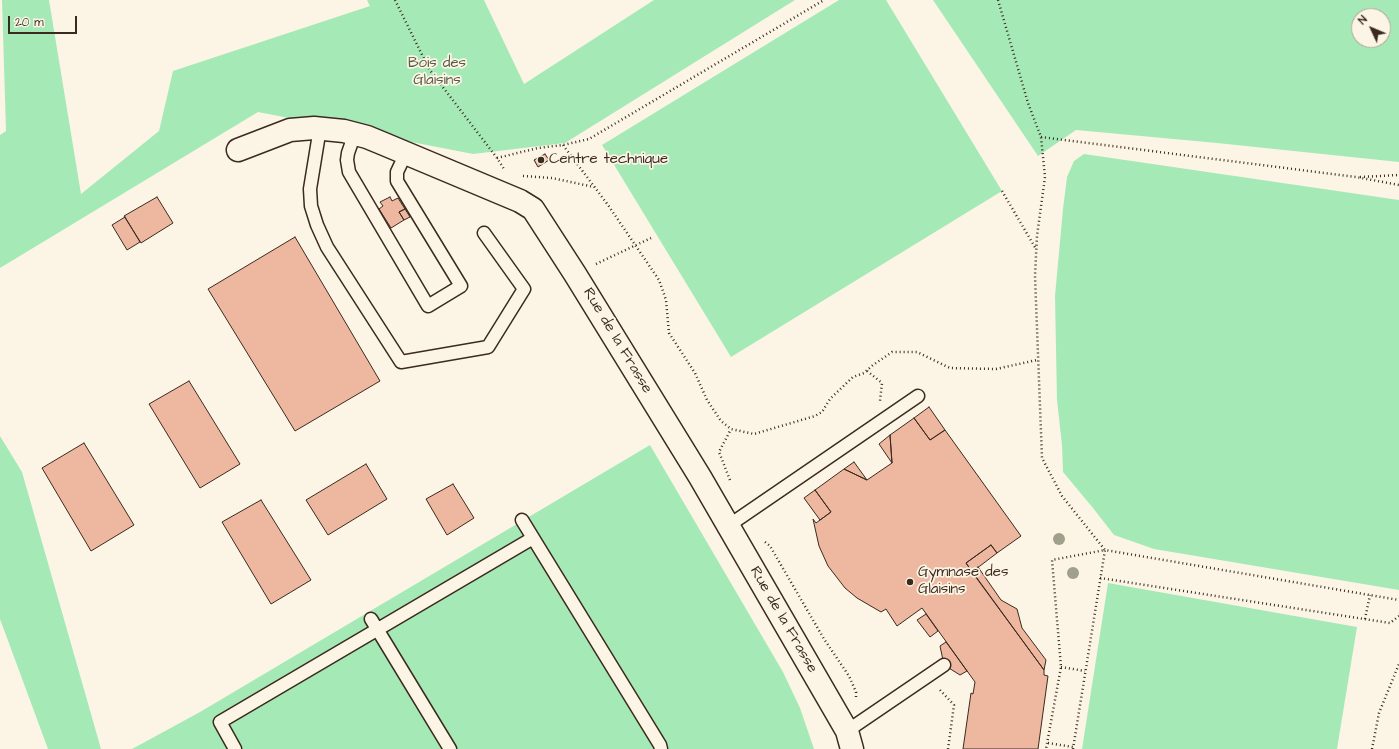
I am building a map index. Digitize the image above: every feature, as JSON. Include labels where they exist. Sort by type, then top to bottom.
[{"type":"street","name":"Rue de la Frasse","points":[[238,150],[290,130],[320,128],[355,133],[520,201],[533,209],[575,274],[728,526],[851,736]]},
{"type":"lane","points":[[320,128],[310,193],[311,206],[317,225],[327,247],[401,362],[488,347],[524,289],[484,233]]},
{"type":"lane","points":[[355,133],[348,153],[347,160],[349,172],[428,306],[461,286],[397,180],[397,172],[406,153]]},
{"type":"lane","points":[[728,526],[918,396]]},
{"type":"lane","points":[[522,520],[661,749]]},
{"type":"lane","points":[[235,749],[220,722],[374,624],[532,538]]},
{"type":"lane","points":[[374,624],[450,749]]},
{"type":"lane","points":[[851,736],[944,665]]},
{"type":"path","points":[[395,0],[429,69],[497,158],[504,170]]},
{"type":"path","points":[[497,158],[538,148],[563,145],[590,139],[824,0]]},
{"type":"path","points":[[998,0],[1028,103],[1041,137],[1046,177],[1037,236],[1035,276],[1037,360],[1042,458],[1062,496],[1105,550],[1073,748],[1048,742]]},
{"type":"path","points":[[1041,137],[1356,177],[1399,185]]},
{"type":"path","points":[[563,145],[636,245],[659,280],[666,300],[669,333],[695,373],[707,400],[721,421],[731,429],[754,434],[815,416],[822,412],[830,399],[853,377],[864,373],[892,352],[917,352],[950,368],[996,369],[1037,360]]},
{"type":"path","points":[[1356,177],[1399,175]]},
{"type":"path","points":[[515,176],[552,178],[594,187]]},
{"type":"path","points":[[1002,191],[1036,250]]},
{"type":"path","points":[[575,274],[651,238]]},
{"type":"path","points":[[866,371],[882,383],[877,424]]},
{"type":"path","points":[[730,482],[719,452],[731,429]]},
{"type":"path","points":[[759,538],[770,546],[824,639],[849,676],[856,692],[851,736]]},
{"type":"path","points":[[1046,749],[1061,667],[1052,560],[1105,550],[1399,600]]},
{"type":"path","points":[[1100,578],[1390,623],[1399,616]]},
{"type":"path","points":[[1365,619],[1370,595]]},
{"type":"path","points":[[1372,749],[1379,714],[1399,664]]},
{"type":"path","points":[[1061,667],[1085,671]]},
{"type":"path","points":[[928,676],[954,705],[948,749]]},
{"type":"green space","name":"Bois des Glaisins","points":[[2,0],[49,0],[81,194],[159,131],[173,71],[370,6],[367,0],[484,0],[524,84],[654,0],[795,0],[565,143],[473,154],[258,112],[0,268],[0,135],[6,131]]},
{"type":"green space","points":[[839,0],[886,0],[1002,191],[731,357],[602,145]]},
{"type":"green space","points":[[933,0],[1399,0],[1399,162],[1076,130],[1038,156]]},
{"type":"green space","points":[[1084,154],[1399,200],[1399,590],[1154,549],[1114,535],[1063,472],[1062,445],[1057,400],[1055,296],[1067,177],[1074,161]]},
{"type":"green space","points":[[0,436],[22,472],[101,749],[48,749],[0,619]]},
{"type":"green space","points":[[650,445],[783,672],[800,708],[814,749],[132,749],[200,712]]},
{"type":"green space","points":[[1108,583],[1357,627],[1337,749],[1082,749]]},
{"type":"building","name":"Centre technique","points":[[545,154],[549,160],[538,167],[534,160]]},
{"type":"building","points":[[157,197],[173,223],[141,243],[124,216]]},
{"type":"building","points":[[390,197],[392,201],[398,198],[405,209],[399,212],[404,220],[391,228],[379,209],[383,206],[380,202]]},
{"type":"building","points":[[405,209],[410,217],[404,220],[399,212]]},
{"type":"building","points":[[125,217],[140,242],[127,250],[112,225]]},
{"type":"building","points":[[295,237],[380,381],[295,431],[208,289]]},
{"type":"building","points":[[189,381],[240,464],[200,488],[149,404]]},
{"type":"building","points":[[929,407],[945,430],[930,440],[914,418]]},
{"type":"building","name":"Gymnase des Glaisins","points":[[914,418],[930,440],[945,430],[1021,536],[997,553],[991,545],[966,563],[1044,670],[1044,675],[1048,676],[1038,749],[963,749],[971,693],[973,694],[975,682],[922,608],[897,626],[886,609],[881,612],[857,598],[845,588],[828,566],[819,546],[813,519],[816,523],[831,512],[815,490],[844,469],[867,480],[892,463],[890,435]]},
{"type":"building","points":[[890,435],[892,463],[879,444]]},
{"type":"building","points":[[84,443],[134,525],[91,551],[42,468]]},
{"type":"building","points":[[854,462],[867,480],[844,469]]},
{"type":"building","points":[[366,464],[387,499],[328,535],[306,500]]},
{"type":"building","points":[[453,484],[474,518],[447,535],[426,499]]},
{"type":"building","points":[[815,490],[831,512],[820,520],[804,498]]},
{"type":"building","points":[[261,500],[311,580],[271,604],[222,522]]},
{"type":"building","points":[[991,545],[997,553],[972,572],[966,563]]},
{"type":"building","points":[[978,567],[1001,600],[1017,609],[1022,628],[1046,660],[1044,670],[972,572]]},
{"type":"building","points":[[926,614],[938,631],[930,637],[917,620]]},
{"type":"building","points":[[946,642],[967,671],[960,675],[944,665],[940,646]]},
{"type":"place","name":"Centre technique","points":[[541,160]]},
{"type":"place","name":"Gymnase des Glaisins","points":[[910,582]]}]
